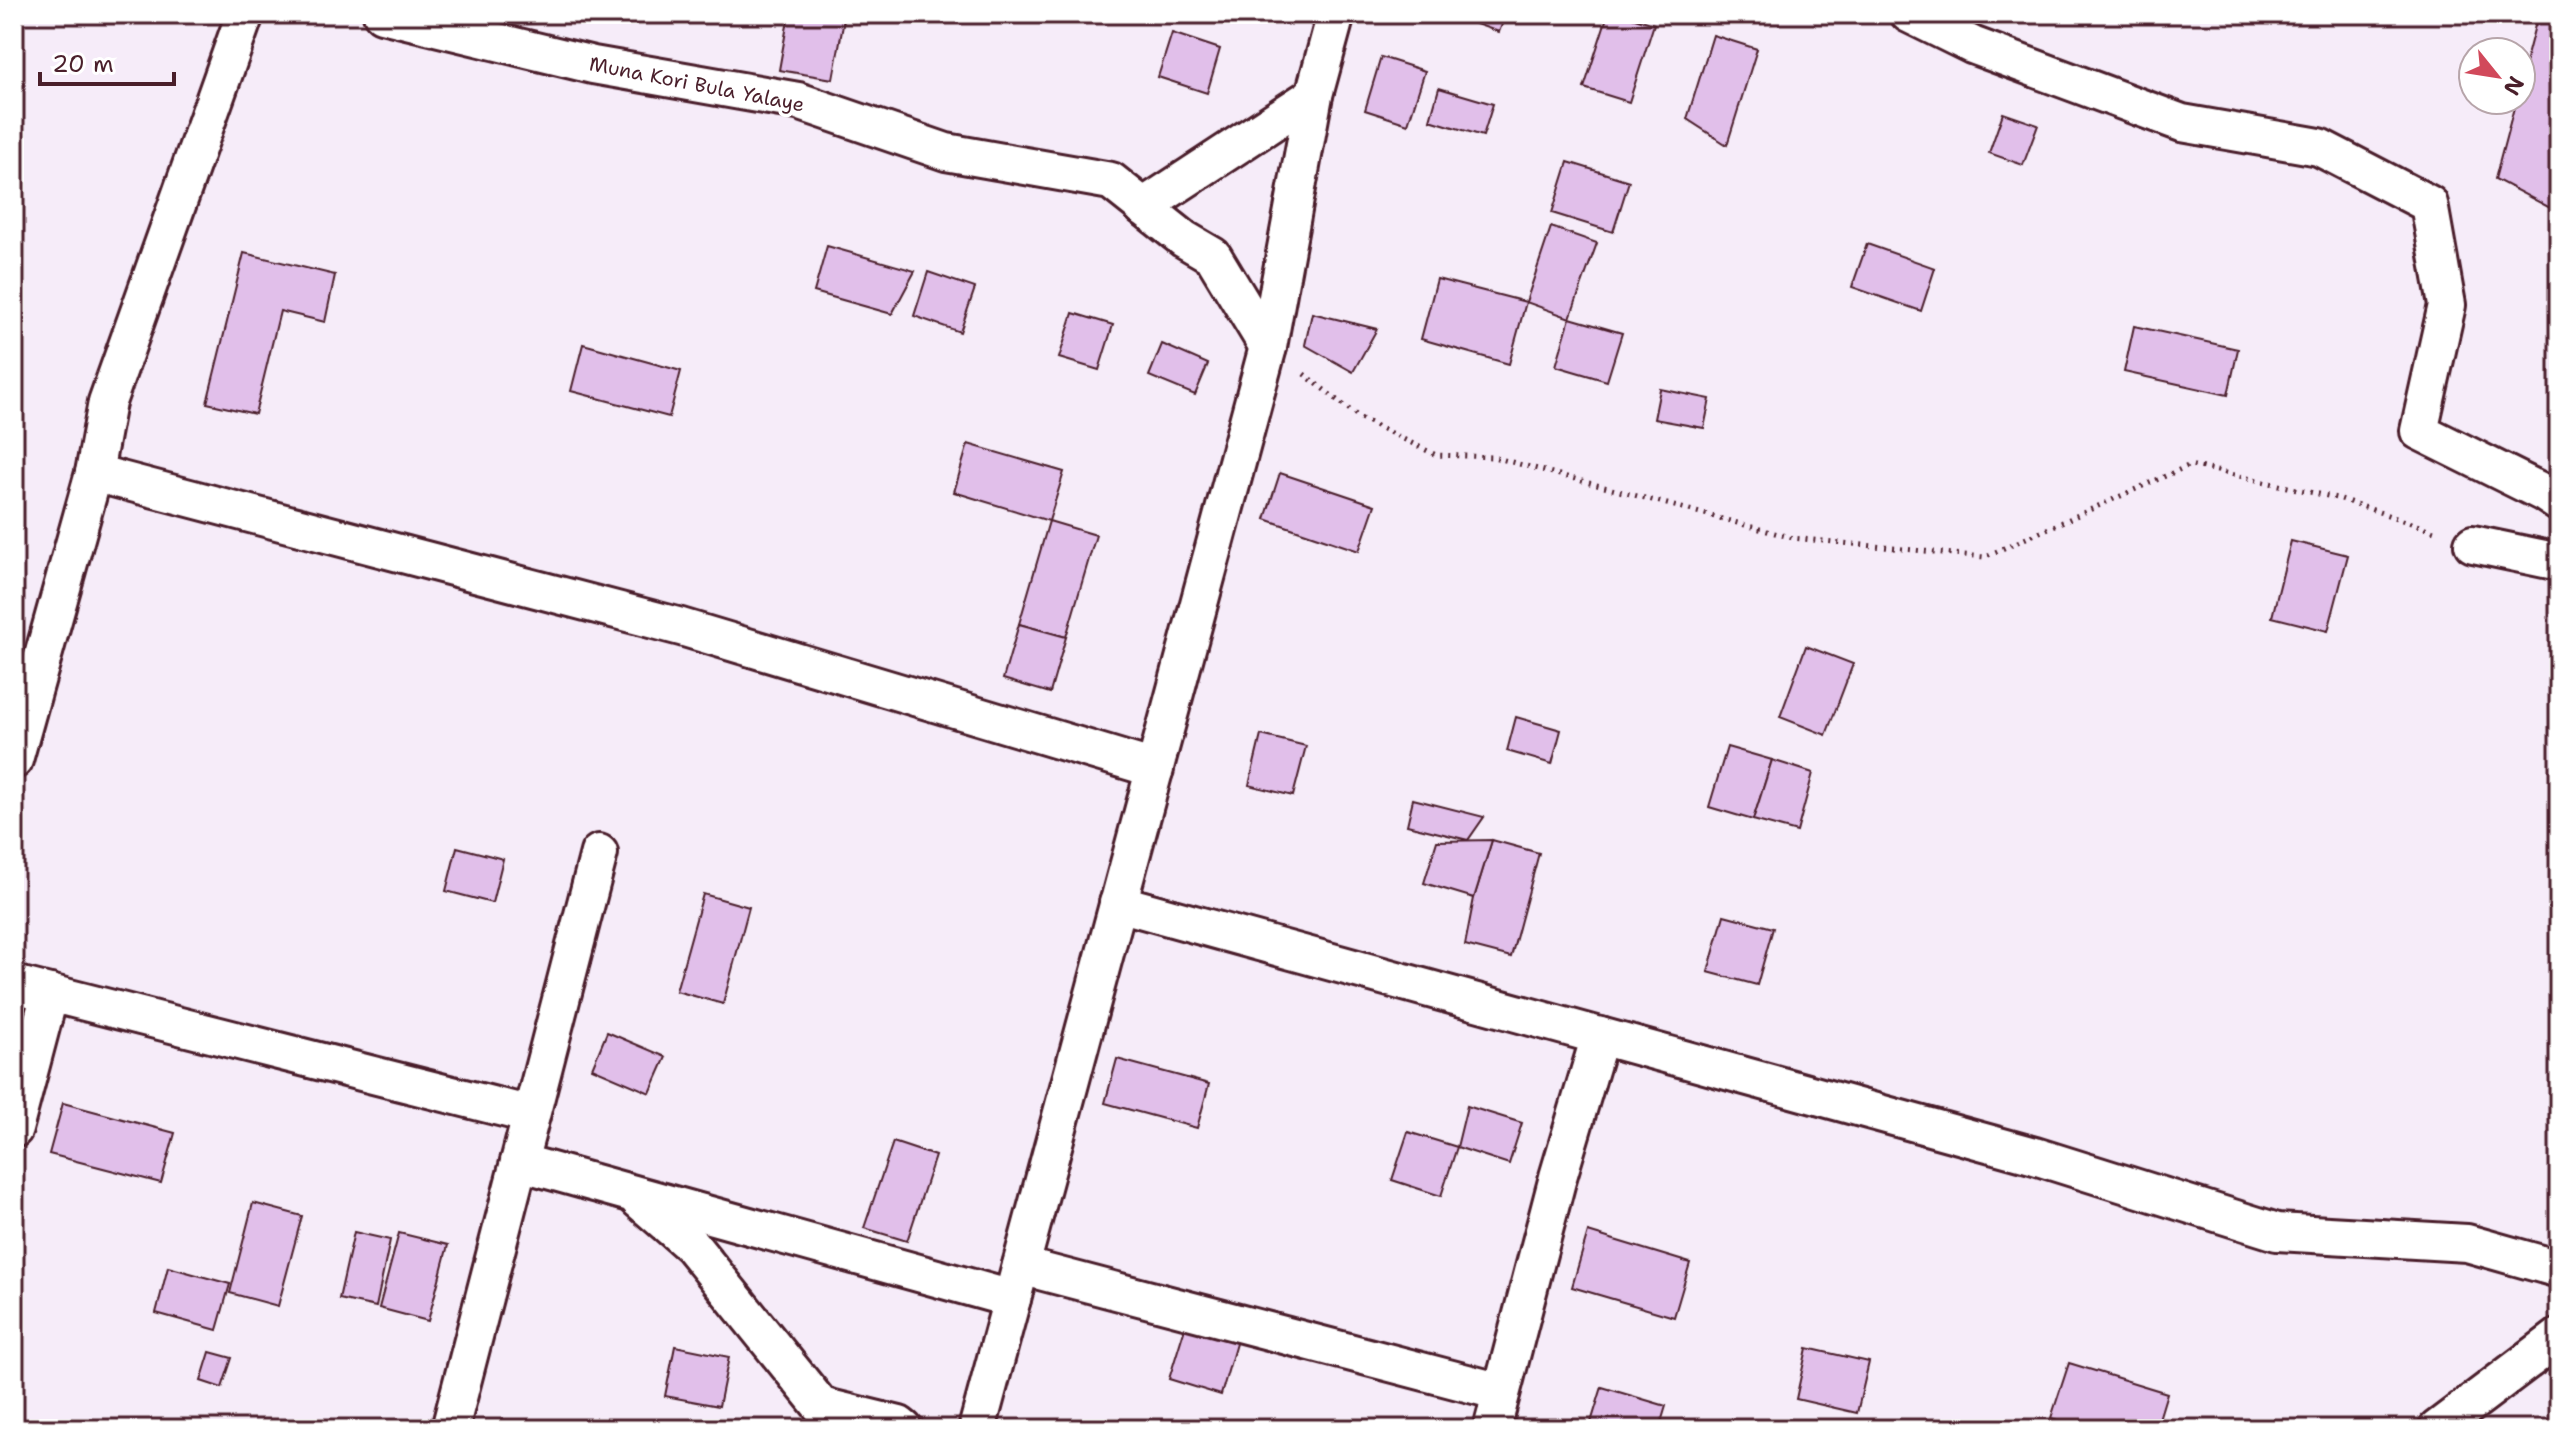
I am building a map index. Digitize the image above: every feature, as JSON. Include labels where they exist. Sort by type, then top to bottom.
[{"type":"street","points":[[14,760],[94,473],[107,402],[245,14]]},
{"type":"street","name":"Muna Kori Bula Yalaye","points":[[382,14],[593,65],[798,101],[946,152],[1111,181],[1184,239],[1213,256],[1268,347]]},
{"type":"street","points":[[977,1429],[1268,347],[1314,95],[1336,14]]},
{"type":"street","points":[[1909,14],[1972,45],[2182,123],[2319,147],[2429,204],[2447,305],[2419,431],[2559,503]]},
{"type":"street","points":[[1143,207],[1314,95]]},
{"type":"street","points":[[94,473],[681,627],[1155,769]]},
{"type":"street","points":[[2473,544],[2559,562]]},
{"type":"street","points":[[450,1429],[599,853]]},
{"type":"street","points":[[1118,903],[2035,1156],[2277,1232],[2467,1243],[2559,1269]]},
{"type":"street","points":[[14,984],[531,1115]]},
{"type":"street","points":[[14,1129],[50,993]]},
{"type":"street","points":[[1492,1429],[1558,1177],[1600,1036]]},
{"type":"street","points":[[519,1162],[631,1194],[1501,1392]]},
{"type":"street","points":[[631,1194],[692,1246],[821,1406],[899,1425],[904,1429]]},
{"type":"street","points":[[2437,1429],[2559,1337]]},
{"type":"path","points":[[1268,347],[1360,418],[1436,455],[1493,457],[1793,538],[1984,557],[2190,465],[2341,499],[2473,544]]},
{"type":"building","points":[[789,14],[845,14],[833,79],[779,70]]},
{"type":"building","points":[[1460,14],[1506,14],[1499,32],[1459,18]]},
{"type":"building","points":[[1608,14],[1622,14],[1654,24],[1629,102],[1584,88]]},
{"type":"building","points":[[2538,14],[2559,14],[2558,212],[2495,179],[2512,116],[2537,116],[2537,36],[2532,36]]},
{"type":"building","points":[[1172,33],[1220,49],[1207,93],[1158,77]]},
{"type":"building","points":[[1713,35],[1757,49],[1727,145],[1687,119]]},
{"type":"building","points":[[1381,57],[1425,71],[1408,124],[1365,110]]},
{"type":"building","points":[[1439,88],[1493,104],[1483,136],[1430,120]]},
{"type":"building","points":[[2003,113],[2038,125],[2023,165],[1989,153]]},
{"type":"building","points":[[1568,162],[1629,181],[1613,232],[1552,213]]},
{"type":"building","points":[[1551,227],[1597,243],[1570,318],[1526,302]]},
{"type":"building","points":[[1867,244],[1935,268],[1921,311],[1852,287]]},
{"type":"building","points":[[827,246],[915,271],[892,314],[814,292]]},
{"type":"building","points":[[244,253],[335,275],[325,322],[280,311],[255,414],[207,403]]},
{"type":"building","points":[[928,272],[975,288],[960,332],[914,316]]},
{"type":"building","points":[[1437,279],[1526,302],[1509,364],[1421,339]]},
{"type":"building","points":[[1073,313],[1113,325],[1099,370],[1059,358]]},
{"type":"building","points":[[1312,313],[1377,329],[1353,372],[1305,345]]},
{"type":"building","points":[[1570,318],[1622,333],[1607,381],[1556,366]]},
{"type":"building","points":[[2134,326],[2238,349],[2228,395],[2124,372]]},
{"type":"building","points":[[583,344],[681,371],[669,417],[571,391]]},
{"type":"building","points":[[1162,344],[1208,364],[1195,395],[1149,376]]},
{"type":"building","points":[[1660,389],[1710,399],[1704,428],[1654,419]]},
{"type":"building","points":[[968,444],[1064,472],[1049,521],[954,492]]},
{"type":"building","points":[[1280,473],[1375,505],[1359,551],[1265,519]]},
{"type":"building","points":[[1049,521],[1096,535],[1066,637],[1019,624]]},
{"type":"building","points":[[2291,541],[2348,555],[2328,631],[2272,617]]},
{"type":"building","points":[[1019,624],[1066,637],[1050,693],[1003,679]]},
{"type":"building","points":[[1806,646],[1853,664],[1826,735],[1780,717]]},
{"type":"building","points":[[1516,717],[1561,730],[1552,764],[1507,751]]},
{"type":"building","points":[[1261,735],[1306,746],[1293,796],[1249,785]]},
{"type":"building","points":[[1727,747],[1772,760],[1753,820],[1709,807]]},
{"type":"building","points":[[1772,760],[1813,773],[1797,832],[1753,820]]},
{"type":"building","points":[[1413,799],[1484,817],[1468,840],[1407,825]]},
{"type":"building","points":[[1492,840],[1539,853],[1511,957],[1465,945],[1474,898]]},
{"type":"building","points":[[1492,840],[1474,898],[1424,883],[1437,841]]},
{"type":"building","points":[[457,847],[503,859],[492,903],[446,891]]},
{"type":"building","points":[[703,894],[749,907],[723,1004],[676,991]]},
{"type":"building","points":[[1724,915],[1773,928],[1757,985],[1708,972]]},
{"type":"building","points":[[607,1032],[666,1057],[650,1093],[592,1068]]},
{"type":"building","points":[[1117,1059],[1209,1084],[1197,1128],[1105,1103]]},
{"type":"building","points":[[63,1103],[175,1133],[161,1183],[49,1154]]},
{"type":"building","points":[[1467,1106],[1522,1123],[1509,1164],[1457,1147]]},
{"type":"building","points":[[1408,1132],[1457,1147],[1441,1196],[1392,1180]]},
{"type":"building","points":[[893,1142],[935,1156],[907,1241],[864,1228]]},
{"type":"building","points":[[253,1203],[302,1216],[278,1306],[230,1293]]},
{"type":"building","points":[[354,1232],[390,1240],[376,1307],[339,1299]]},
{"type":"building","points":[[1588,1232],[1690,1263],[1674,1317],[1572,1287]]},
{"type":"building","points":[[399,1233],[448,1245],[428,1321],[379,1308]]},
{"type":"building","points":[[168,1267],[230,1284],[217,1330],[156,1313]]},
{"type":"building","points":[[1186,1324],[1237,1340],[1221,1395],[1169,1379]]},
{"type":"building","points":[[675,1346],[729,1357],[719,1406],[665,1396]]},
{"type":"building","points":[[1807,1348],[1869,1362],[1857,1413],[1796,1399]]},
{"type":"building","points":[[210,1352],[232,1358],[222,1388],[201,1381]]},
{"type":"building","points":[[2069,1363],[2167,1393],[2156,1429],[2089,1429],[2051,1418]]},
{"type":"building","points":[[1602,1387],[1666,1406],[1659,1429],[1589,1429]]}]
